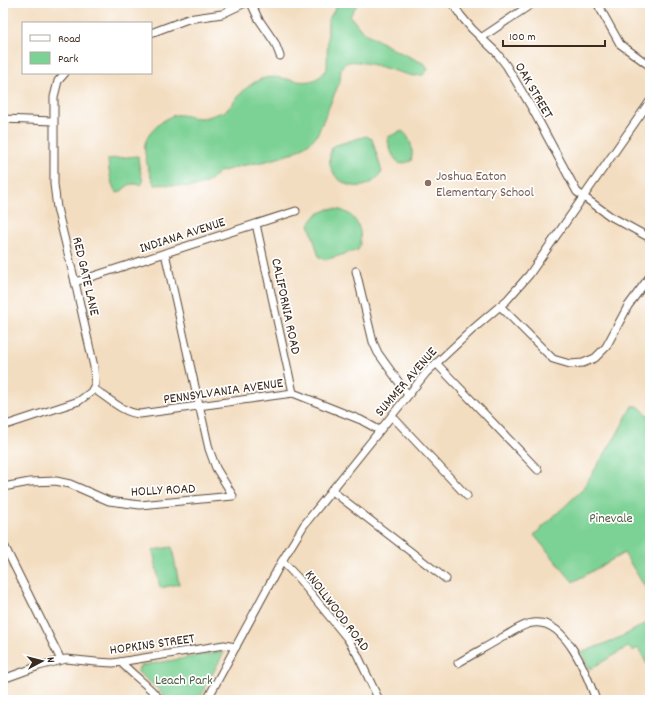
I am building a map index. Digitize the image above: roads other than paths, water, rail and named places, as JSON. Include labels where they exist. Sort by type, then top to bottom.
[{"type":"street","points":[[152,33],[188,19],[222,14],[245,3]]},
{"type":"street","points":[[251,3],[258,18],[275,43],[280,56]]},
{"type":"street","name":"OAK STREET","points":[[452,3],[461,16],[500,56],[511,72],[576,191],[583,198]]},
{"type":"street","points":[[481,38],[533,3]]},
{"type":"street","points":[[597,3],[620,44],[650,66]]},
{"type":"street","name":"RED GATE LANE","points":[[64,74],[60,77],[55,89],[53,121],[53,173],[55,198],[94,367],[94,389]]},
{"type":"street","name":"SUMMER AVENUE","points":[[208,700],[282,561],[304,525],[426,373],[500,306],[529,275],[650,101]]},
{"type":"street","points":[[3,119],[53,121]]},
{"type":"street","points":[[583,198],[623,224],[650,238]]},
{"type":"street","name":"INDIANA AVENUE","points":[[75,282],[296,211]]},
{"type":"street","name":"CALIFORNIA ROAD","points":[[256,224],[293,393]]},
{"type":"street","points":[[165,253],[199,406]]},
{"type":"street","points":[[356,271],[372,342],[378,353],[408,395]]},
{"type":"street","points":[[500,306],[554,359],[570,364],[583,363],[595,358],[606,347],[628,306],[650,276]]},
{"type":"street","points":[[436,363],[538,470]]},
{"type":"street","points":[[3,426],[73,403],[85,398],[94,389]]},
{"type":"street","name":"PENNSYLVANIA AVENUE","points":[[94,389],[123,409],[134,413],[147,414],[293,393],[361,420],[379,430]]},
{"type":"street","name":"HOLLY ROAD","points":[[3,488],[30,482],[56,481],[70,484],[109,501],[134,505],[149,505],[233,496],[216,468],[211,456],[199,406]]},
{"type":"street","points":[[392,416],[467,496]]},
{"type":"street","points":[[331,490],[446,579]]},
{"type":"street","points":[[3,543],[60,660]]},
{"type":"street","name":"KNOLLWOOD ROAD","points":[[282,561],[299,579],[347,638],[360,659],[379,700]]},
{"type":"street","points":[[458,663],[522,626],[534,622],[546,623],[557,630],[568,641],[580,662],[596,700]]},
{"type":"street","name":"HOPKINS STREET","points":[[3,678],[60,660],[72,659],[96,662],[121,662],[224,645],[236,647]]},
{"type":"street","points":[[121,662],[130,672],[150,688],[160,700]]},
{"type":"place","name":"Joshua Eaton Elementary School","points":[[428,183]]},
{"type":"park label","name":"Pinevale","points":[[611,517]]},
{"type":"park label","name":"Leach Park","points":[[184,679]]}]
